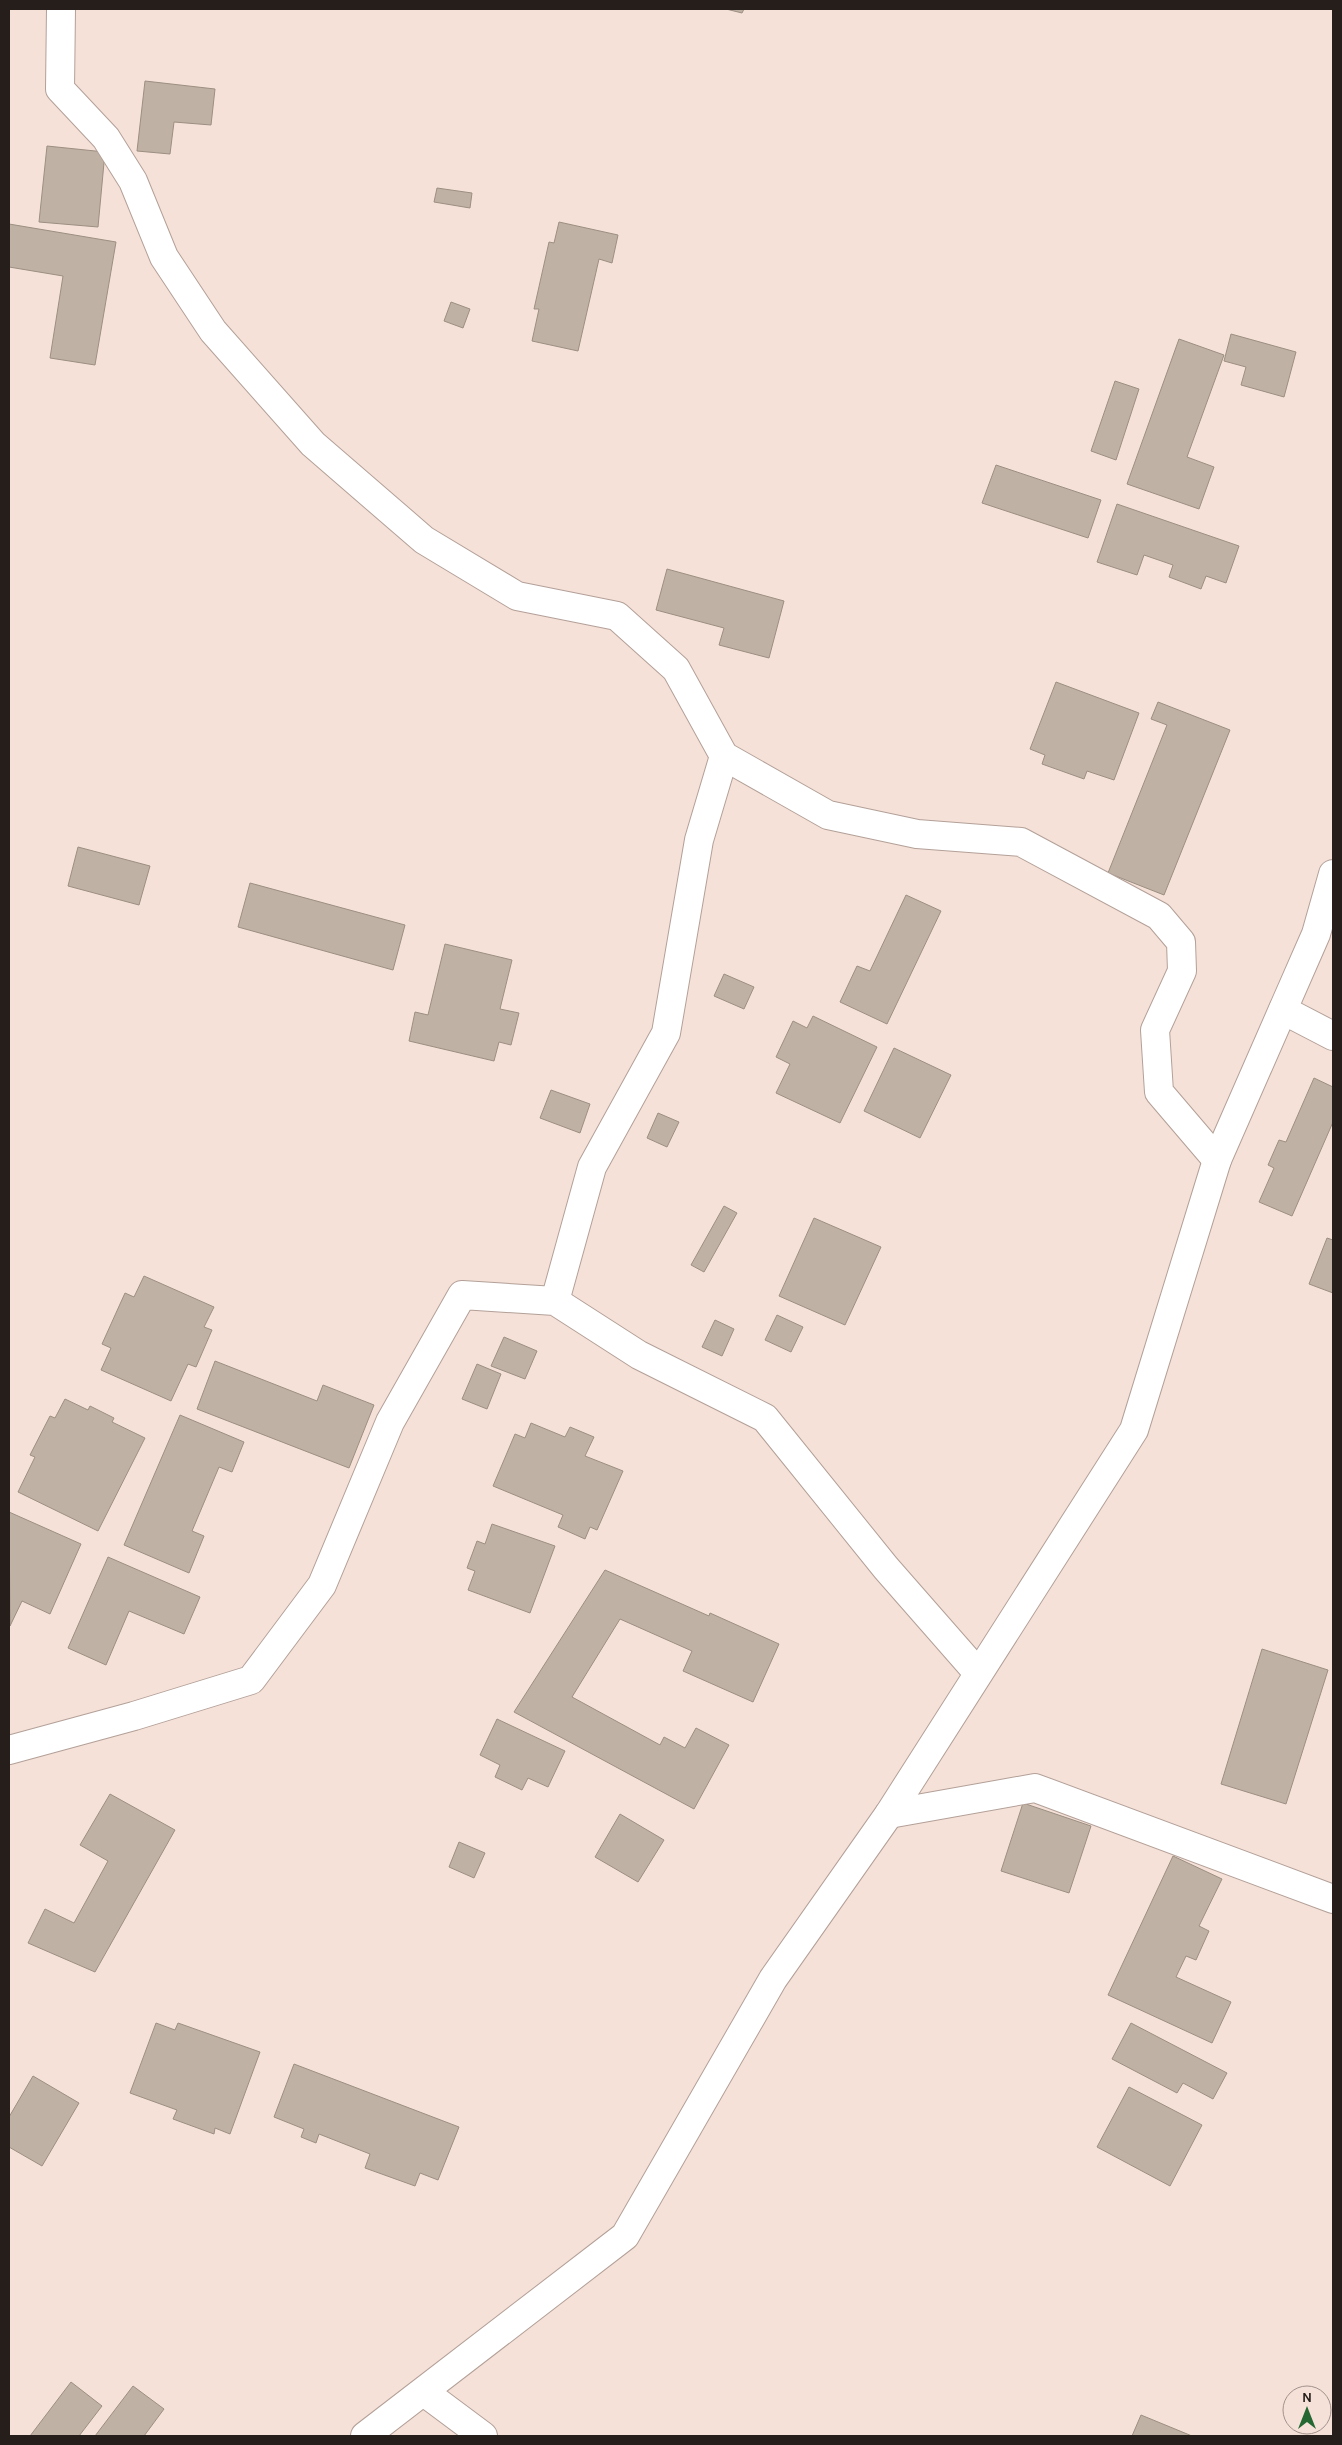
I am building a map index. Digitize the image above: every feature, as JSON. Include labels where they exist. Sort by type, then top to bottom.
[{"type":"street","points":[[61,9],[60,89],[106,138],[133,181],[164,257],[213,331],[313,444],[424,540],[517,596],[617,616],[676,669],[724,756],[828,815],[917,834],[1021,842],[1159,916],[1180,942],[1182,971],[1155,1030],[1159,1092],[1217,1160]]},
{"type":"street","points":[[556,1301],[592,1167],[666,1033],[699,840],[724,756]]},
{"type":"street","points":[[365,2436],[626,2236],[773,1979],[889,1814],[1134,1430],[1217,1160],[1316,934],[1333,874]]},
{"type":"street","points":[[1283,1010],[1333,1036]]},
{"type":"street","points":[[9,1750],[134,1716],[251,1680],[322,1585],[390,1422],[462,1295],[556,1301],[639,1355],[765,1418],[886,1568],[978,1673]]},
{"type":"street","points":[[889,1814],[1035,1788],[1333,1899]]},
{"type":"street","points":[[424,2392],[483,2436]]},
{"type":"building","points":[[726,9],[744,9],[742,13]]},
{"type":"building","points":[[145,81],[215,89],[211,125],[174,122],[170,154],[137,151]]},
{"type":"building","points":[[47,146],[105,152],[98,227],[39,222]]},
{"type":"building","points":[[437,188],[472,193],[470,208],[434,202]]},
{"type":"building","points":[[559,222],[618,235],[612,263],[599,259],[578,351],[532,341],[539,309],[534,309],[549,242],[554,243]]},
{"type":"building","points":[[9,224],[116,242],[95,365],[50,358],[63,276],[9,267]]},
{"type":"building","points":[[451,302],[470,309],[463,328],[444,321]]},
{"type":"building","points":[[1231,334],[1296,352],[1284,397],[1241,385],[1246,367],[1224,361]]},
{"type":"building","points":[[1179,339],[1224,355],[1187,457],[1214,467],[1199,509],[1127,484]]},
{"type":"building","points":[[1115,381],[1139,389],[1116,460],[1091,451]]},
{"type":"building","points":[[996,465],[1101,500],[1088,538],[982,503]]},
{"type":"building","points":[[1117,504],[1239,546],[1226,583],[1206,576],[1201,589],[1169,577],[1173,565],[1144,555],[1137,575],[1097,562]]},
{"type":"building","points":[[667,569],[784,601],[769,658],[719,645],[724,628],[656,610]]},
{"type":"building","points":[[1056,682],[1139,713],[1114,780],[1087,771],[1084,779],[1042,764],[1045,755],[1030,749]]},
{"type":"building","points":[[1158,702],[1230,730],[1164,895],[1108,873],[1167,725],[1151,719]]},
{"type":"building","points":[[78,847],[150,866],[139,905],[68,886]]},
{"type":"building","points":[[250,883],[405,925],[393,970],[238,927]]},
{"type":"building","points":[[906,895],[941,911],[887,1024],[840,1002],[857,966],[870,971]]},
{"type":"building","points":[[445,944],[512,960],[500,1009],[519,1013],[511,1045],[499,1042],[494,1061],[409,1041],[415,1012],[428,1015]]},
{"type":"building","points":[[724,974],[754,987],[744,1009],[714,996]]},
{"type":"building","points":[[813,1016],[877,1047],[840,1123],[776,1093],[790,1064],[776,1057],[793,1021],[807,1028]]},
{"type":"building","points":[[894,1048],[951,1075],[920,1138],[864,1111]]},
{"type":"building","points":[[1314,1078],[1333,1087],[1333,1122],[1292,1216],[1259,1202],[1274,1168],[1268,1165],[1279,1140],[1286,1142]]},
{"type":"building","points":[[551,1090],[590,1104],[580,1133],[540,1118]]},
{"type":"building","points":[[658,1113],[679,1122],[667,1147],[647,1138]]},
{"type":"building","points":[[724,1206],[737,1213],[704,1272],[691,1265]]},
{"type":"building","points":[[814,1218],[881,1247],[845,1325],[779,1296]]},
{"type":"building","points":[[1327,1238],[1333,1240],[1333,1293],[1309,1284]]},
{"type":"building","points":[[144,1276],[214,1307],[204,1327],[212,1330],[196,1367],[188,1364],[171,1401],[101,1370],[111,1348],[102,1344],[125,1293],[134,1297]]},
{"type":"building","points":[[777,1315],[803,1327],[791,1352],[765,1340]]},
{"type":"building","points":[[715,1320],[734,1329],[722,1356],[702,1347]]},
{"type":"building","points":[[504,1337],[537,1351],[525,1379],[491,1366]]},
{"type":"building","points":[[215,1361],[317,1401],[323,1385],[374,1405],[349,1468],[197,1409]]},
{"type":"building","points":[[477,1364],[501,1374],[487,1409],[462,1399]]},
{"type":"building","points":[[65,1399],[88,1410],[90,1406],[114,1418],[112,1422],[145,1438],[98,1531],[18,1492],[35,1457],[30,1455],[50,1416],[55,1418]]},
{"type":"building","points":[[180,1415],[244,1442],[232,1472],[219,1467],[192,1531],[204,1536],[189,1573],[124,1545]]},
{"type":"building","points":[[531,1423],[565,1437],[570,1427],[594,1437],[585,1456],[623,1471],[597,1530],[590,1527],[585,1539],[558,1527],[563,1515],[493,1486],[515,1434],[525,1438]]},
{"type":"building","points":[[9,1512],[81,1544],[50,1614],[22,1601],[10,1626]]},
{"type":"building","points":[[492,1524],[555,1546],[530,1613],[468,1590],[475,1571],[467,1568],[477,1541],[485,1544]]},
{"type":"building","points":[[108,1557],[200,1597],[184,1634],[129,1611],[106,1665],[68,1648]]},
{"type":"building","points":[[605,1570],[709,1616],[710,1613],[779,1644],[753,1702],[683,1671],[692,1651],[620,1619],[572,1697],[660,1745],[664,1737],[685,1748],[696,1728],[729,1745],[694,1809],[514,1712]]},
{"type":"building","points":[[1262,1649],[1328,1670],[1286,1804],[1221,1784]]},
{"type":"building","points":[[497,1719],[565,1751],[548,1787],[528,1778],[522,1790],[495,1777],[500,1765],[480,1755]]},
{"type":"building","points":[[110,1794],[175,1830],[95,1972],[28,1943],[45,1909],[74,1923],[108,1861],[80,1845]]},
{"type":"building","points":[[1023,1803],[1091,1826],[1069,1893],[1001,1871]]},
{"type":"building","points":[[620,1814],[664,1840],[638,1882],[595,1857]]},
{"type":"building","points":[[459,1842],[485,1853],[474,1878],[449,1867]]},
{"type":"building","points":[[1173,1856],[1222,1879],[1199,1926],[1209,1931],[1196,1960],[1186,1956],[1176,1977],[1231,2002],[1212,2043],[1108,1995]]},
{"type":"building","points":[[156,2023],[175,2030],[178,2023],[260,2052],[230,2134],[215,2128],[214,2134],[173,2119],[177,2110],[130,2093]]},
{"type":"building","points":[[1131,2023],[1227,2073],[1213,2099],[1183,2083],[1177,2093],[1112,2059]]},
{"type":"building","points":[[294,2064],[459,2127],[438,2180],[420,2173],[415,2186],[365,2168],[370,2154],[319,2134],[316,2143],[301,2137],[304,2129],[274,2117]]},
{"type":"building","points":[[33,2076],[79,2103],[42,2166],[9,2147],[9,2117]]},
{"type":"building","points":[[1129,2087],[1202,2125],[1170,2186],[1097,2147]]},
{"type":"building","points":[[71,2382],[102,2406],[79,2436],[30,2436]]},
{"type":"building","points":[[133,2386],[164,2409],[144,2436],[95,2436]]},
{"type":"building","points":[[1141,2415],[1192,2436],[1132,2436]]}]
